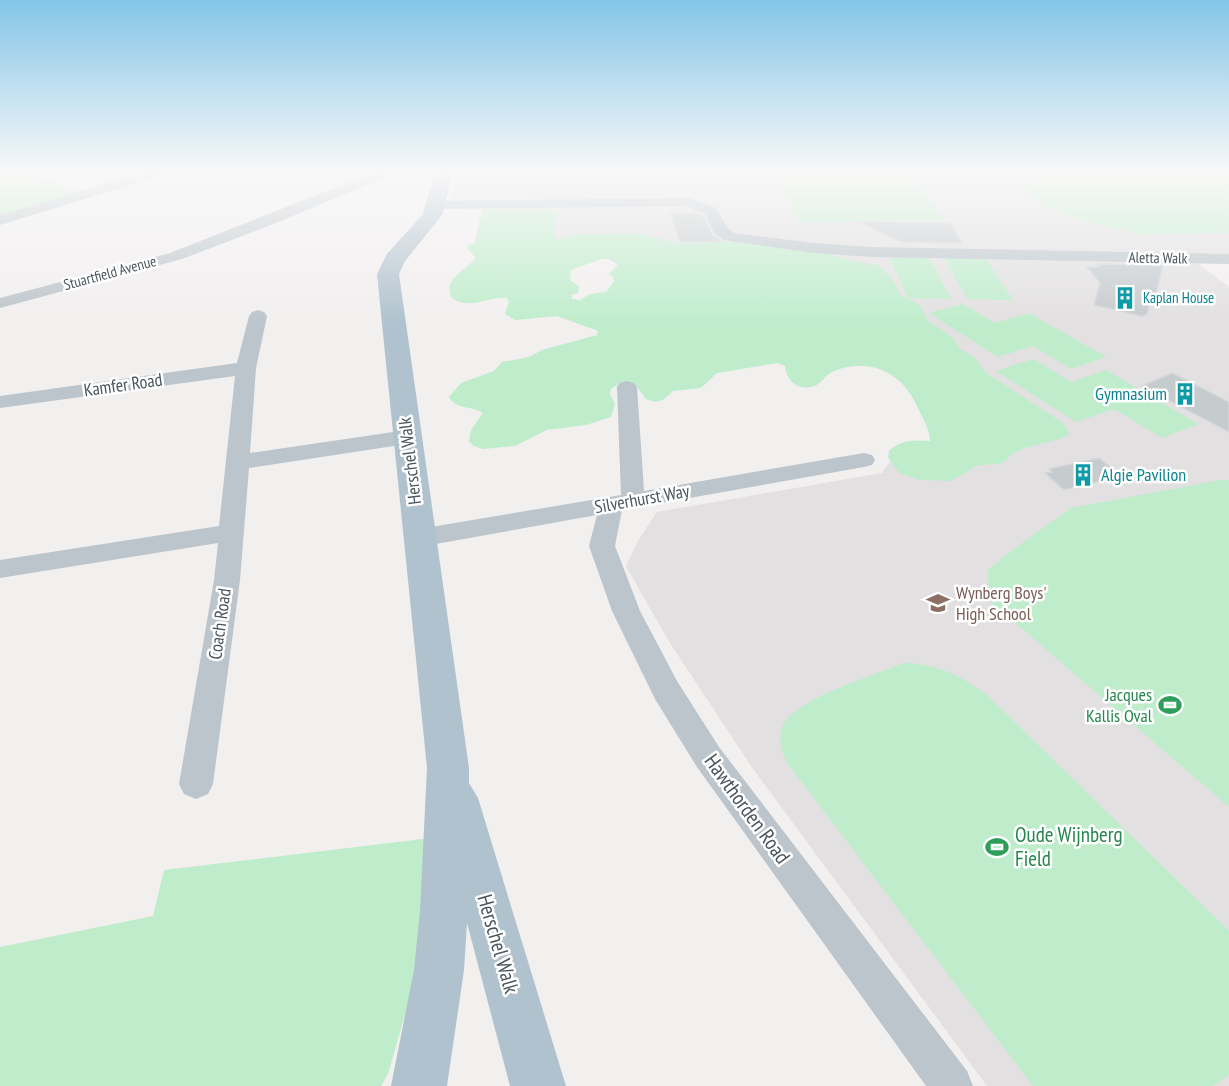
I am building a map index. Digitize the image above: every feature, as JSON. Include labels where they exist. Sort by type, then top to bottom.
[{"type":"main road","name":"Herschel Walk","points":[[426,223],[395,259],[388,274],[448,768],[538,1086]]},
{"type":"main road","name":"Herschel Walk","points":[[424,1063],[444,911],[448,768]]},
{"type":"main road","points":[[401,1086],[424,1063]]},
{"type":"street","name":"Stuartfield Avenue","points":[[0,303],[176,256],[264,223]]},
{"type":"street","name":"Aletta Walk","points":[[717,223],[720,230],[737,239],[871,252],[1229,259]]},
{"type":"street","name":"Coach Road","points":[[196,784],[227,580],[246,368],[258,316]]},
{"type":"street","name":"Kamfer Road","points":[[0,402],[246,368]]},
{"type":"street","name":"Hawthorden Road","points":[[627,387],[622,503],[602,546],[626,611],[666,690],[708,757],[952,1086]]},
{"type":"street","points":[[239,462],[407,437]]},
{"type":"street","name":"Silverhurst Way","points":[[419,538],[864,460]]},
{"type":"street","points":[[0,569],[230,533]]},
{"type":"shaded area","name":"Wynberg Boys' High School","points":[[479,223],[1229,223],[1229,255],[1196,262],[1229,287],[1229,1086],[987,1086],[751,766],[668,640],[626,566],[639,539],[657,512],[882,473],[891,460],[1046,427],[823,255],[474,245]]},
{"type":"green space","points":[[480,223],[555,223],[554,239],[582,234],[635,233],[681,244],[734,241],[820,251],[848,260],[878,265],[891,277],[901,295],[920,305],[928,321],[952,337],[960,349],[974,357],[985,372],[1063,423],[1070,434],[1016,452],[999,464],[978,465],[951,481],[919,480],[899,473],[888,457],[889,451],[903,442],[930,441],[927,426],[915,402],[900,382],[880,369],[857,366],[832,372],[816,385],[803,387],[794,384],[785,366],[777,363],[717,373],[701,388],[673,391],[663,400],[655,402],[646,399],[635,384],[617,385],[611,389],[610,394],[615,404],[611,417],[586,425],[547,430],[515,446],[483,449],[469,442],[471,430],[483,413],[456,404],[449,397],[461,383],[494,371],[502,362],[529,357],[542,350],[597,335],[598,331],[557,316],[515,320],[505,314],[509,302],[507,298],[466,303],[452,298],[450,286],[452,281],[475,257],[467,248],[468,245],[475,243]],"holes":[[[601,259],[609,259],[618,265],[609,274],[614,281],[606,292],[590,294],[580,300],[572,299],[571,295],[578,293],[579,286],[570,280],[571,270]]]},
{"type":"green space","points":[[1095,223],[1229,223],[1229,233],[1135,234],[1132,231]]},
{"type":"green space","points":[[889,258],[929,258],[951,299],[908,298]]},
{"type":"green space","points":[[944,258],[986,259],[1013,300],[967,299]]},
{"type":"green space","points":[[963,304],[995,323],[1029,313],[1106,357],[1071,369],[1033,346],[998,357],[929,313]]},
{"type":"green space","points":[[1033,359],[1071,382],[1106,370],[1198,424],[1162,438],[1114,409],[1076,422],[996,371]]},
{"type":"green space","name":"Jacques Kallis Oval","points":[[1229,480],[1229,807],[991,602],[987,571],[1008,553],[1071,508]]},
{"type":"green space","name":"Oude Wijnberg Field","points":[[903,663],[938,668],[968,682],[988,696],[1229,931],[1229,1075],[1213,1086],[1033,1086],[787,763],[783,753],[781,733],[784,723],[792,714],[821,696]]},
{"type":"green space","points":[[431,838],[411,994],[388,1074],[381,1086],[0,1086],[0,947],[153,916],[164,870]]},
{"type":"building","points":[[673,223],[707,223],[712,234],[721,241],[680,242]]},
{"type":"building","points":[[859,223],[950,223],[962,243],[902,242]]},
{"type":"building","points":[[1097,264],[1163,265],[1154,302],[1150,301],[1147,314],[1142,316],[1094,305],[1100,283],[1087,267],[1100,267]]},
{"type":"building","name":"Gymnasium","points":[[1172,373],[1229,402],[1229,432],[1142,386]]},
{"type":"building","name":"Algie Pavilion","points":[[1099,458],[1122,476],[1064,490],[1045,473],[1052,472],[1049,469]]},
{"type":"place","name":"Kaplan House","points":[[1125,298]]},
{"type":"place","name":"Gymnasium","points":[[1185,394]]},
{"type":"place","name":"Algie Pavilion","points":[[1083,475]]},
{"type":"place","name":"Wynberg Boys' High School","points":[[938,603]]},
{"type":"place","name":"Jacques Kallis Oval","points":[[1170,705]]},
{"type":"place","name":"Oude Wijnberg Field","points":[[997,847]]}]
